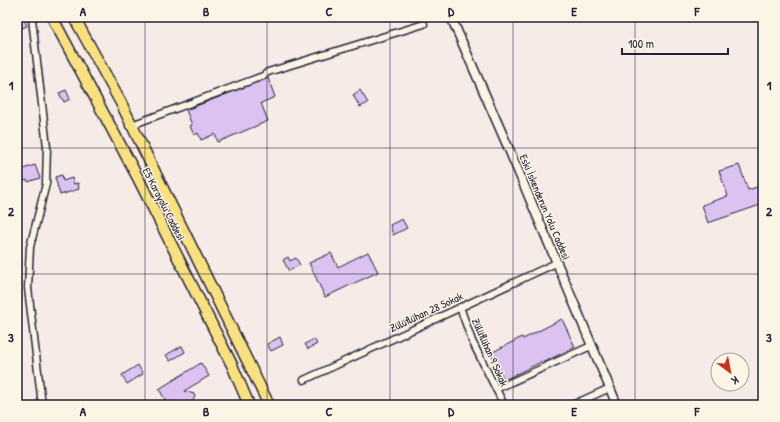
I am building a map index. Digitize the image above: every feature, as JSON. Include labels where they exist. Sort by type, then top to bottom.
[{"type":"highway","name":"E5 Karayolu Caddesi","points":[[52,17],[139,180],[232,365],[249,405]]},
{"type":"highway","name":"E5 Karayolu Caddesi","points":[[74,17],[130,126],[268,405]]},
{"type":"street","points":[[34,17],[32,19],[47,147],[46,184],[30,247],[28,288],[42,405]]},
{"type":"street","name":"Eski İskenderun Yolu Caddesi","points":[[451,17],[505,140],[617,405]]},
{"type":"street","points":[[130,126],[262,76],[268,72],[424,24]]},
{"type":"street","name":"Zülüflühan 28 Sokak","points":[[304,380],[556,263]]},
{"type":"street","name":"Zülüflühan 9 Sokak","points":[[460,307],[472,341],[504,405]]},
{"type":"street","points":[[496,389],[591,346]]},
{"type":"street","points":[[572,405],[610,388]]},
{"type":"building","points":[[23,17],[27,26],[17,30],[17,19]]},
{"type":"building","points":[[268,78],[275,97],[261,103],[268,121],[218,142],[215,134],[201,140],[198,133],[194,135],[186,110]]},
{"type":"building","points":[[66,90],[70,99],[64,102],[59,93]]},
{"type":"building","points":[[360,90],[368,103],[360,107],[353,95]]},
{"type":"building","points":[[35,165],[40,178],[28,182],[27,180],[24,181],[20,170]]},
{"type":"building","points":[[739,165],[748,190],[763,185],[763,204],[708,223],[702,205],[728,196],[719,171]]},
{"type":"building","points":[[62,175],[63,181],[72,178],[74,184],[78,183],[79,189],[60,195],[55,177]]},
{"type":"building","points":[[402,219],[407,228],[393,235],[390,225]]},
{"type":"building","points":[[368,252],[378,272],[325,297],[309,263],[331,253],[338,267]]},
{"type":"building","points":[[288,257],[290,261],[296,258],[300,265],[289,271],[283,260]]},
{"type":"building","points":[[562,319],[575,347],[504,380],[491,353]]},
{"type":"building","points":[[280,337],[283,345],[271,351],[267,344]]},
{"type":"building","points":[[314,339],[317,344],[308,349],[305,344]]},
{"type":"building","points":[[182,346],[185,352],[170,361],[166,355]]},
{"type":"building","points":[[201,363],[209,376],[184,391],[194,394],[195,397],[193,400],[195,405],[168,405],[159,389]]},
{"type":"building","points":[[138,365],[143,374],[127,384],[122,375]]}]
